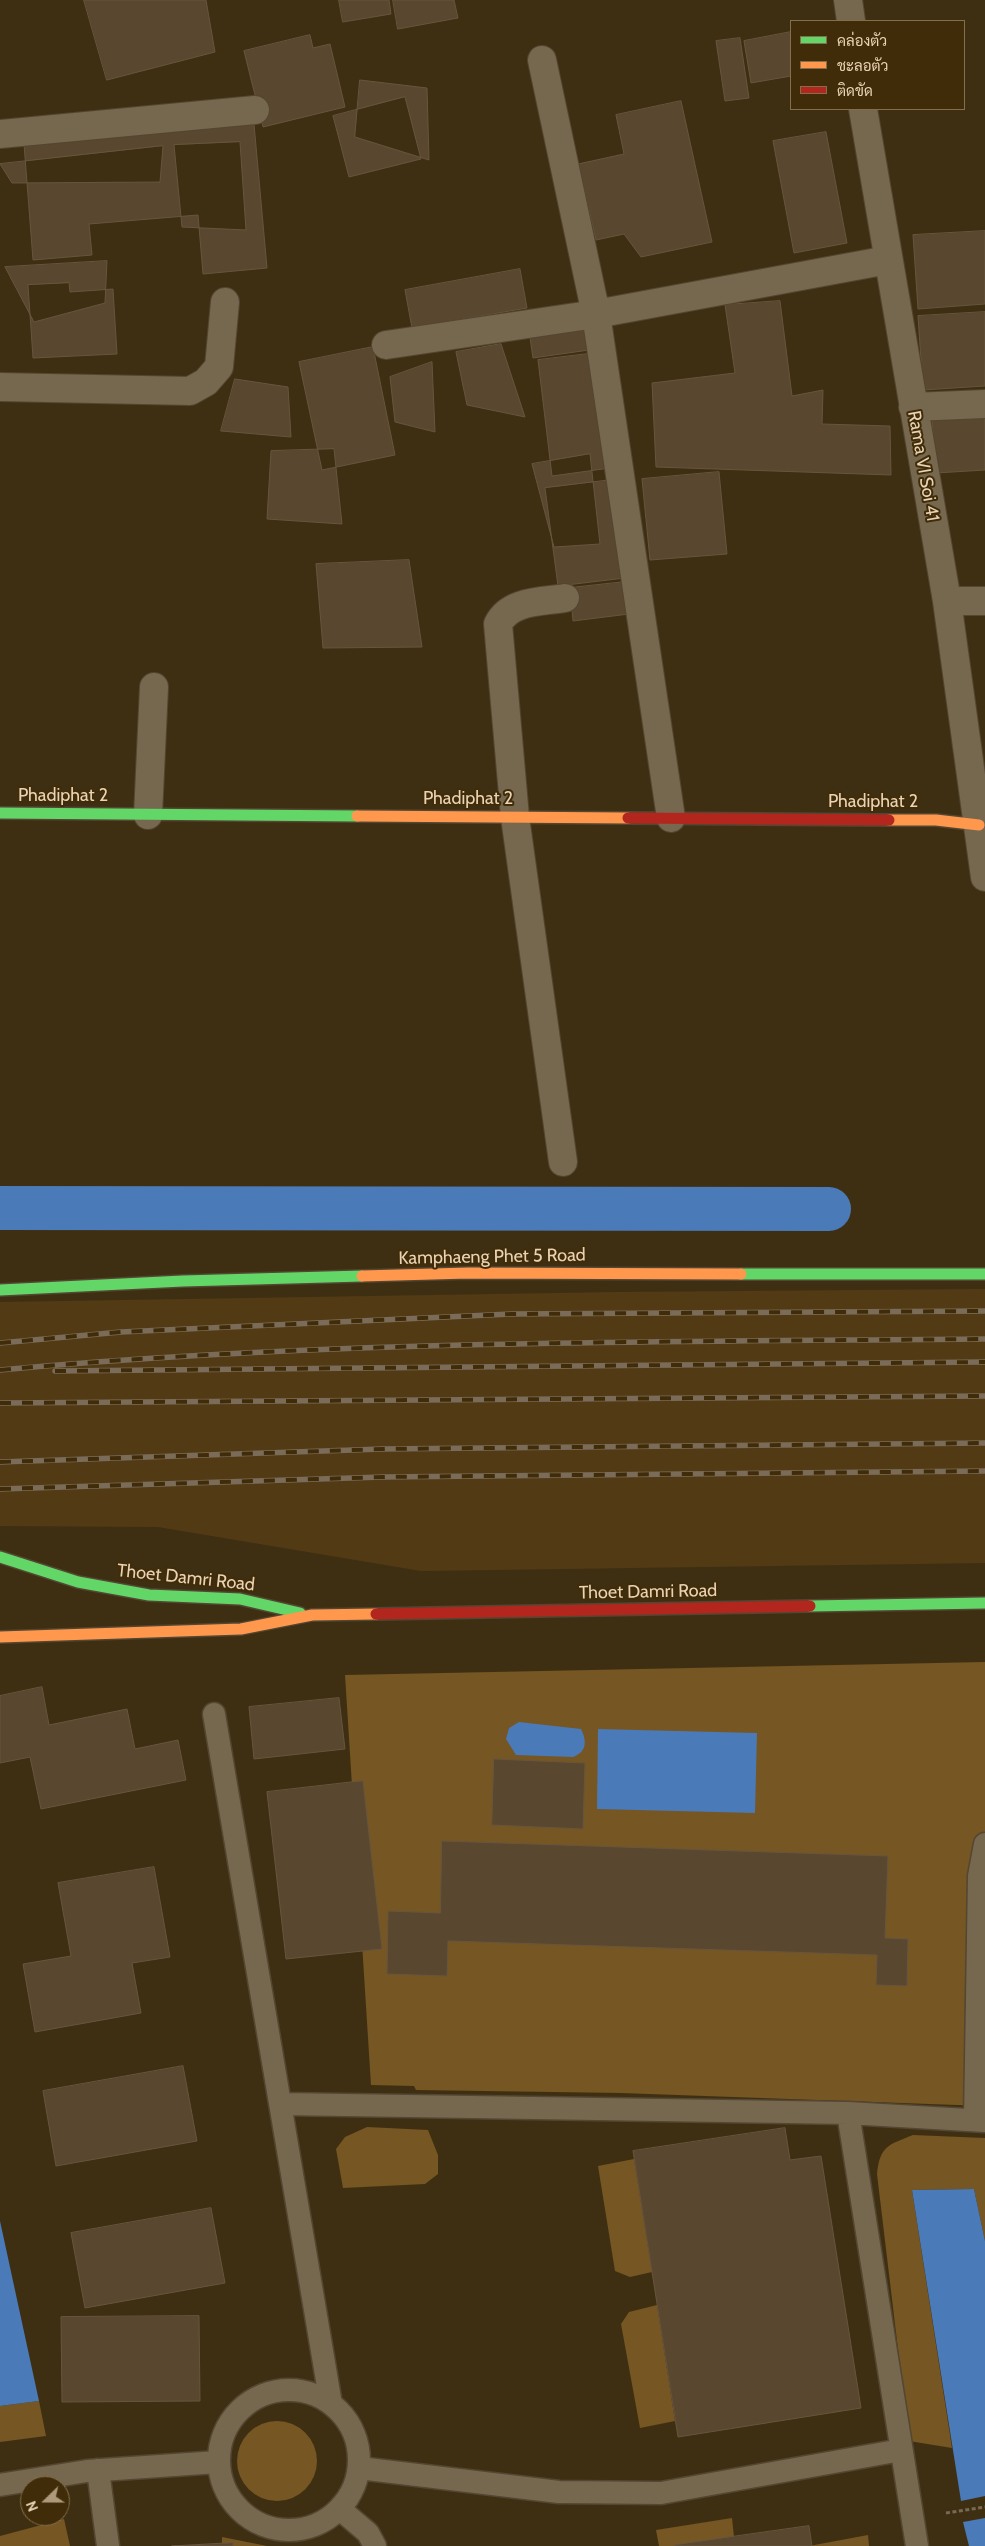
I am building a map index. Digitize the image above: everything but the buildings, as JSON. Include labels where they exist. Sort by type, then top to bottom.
[{"type":"street","points":[[848,0],[851,20]]},
{"type":"street","points":[[542,60],[596,314],[671,818]]},
{"type":"street","points":[[0,134],[255,110]]},
{"type":"street","name":"Rama VI Soi 41","points":[[863,110],[947,601],[985,877]]},
{"type":"street","points":[[386,345],[596,314],[888,260]]},
{"type":"street","points":[[0,387],[190,391],[206,382],[219,367],[225,302]]},
{"type":"street","points":[[913,407],[985,404]]},
{"type":"street","points":[[562,1162],[516,817],[498,624],[503,614],[516,606],[565,598]]},
{"type":"street","points":[[947,601],[985,602]]},
{"type":"street","points":[[148,814],[154,688]]},
{"type":"street","name":"Phadiphat 2","points":[[0,814],[936,820],[979,824]]},
{"type":"street","name":"Kamphaeng Phet 5 Road","points":[[0,1290],[193,1281],[468,1273],[985,1274]]},
{"type":"street","name":"Thoet Damri Road","points":[[0,1557],[78,1582],[149,1595],[240,1599],[312,1615]]},
{"type":"street","name":"Thoet Damri Road","points":[[0,1637],[241,1629],[312,1615],[985,1603]]},
{"type":"lane","points":[[214,1714],[282,2104],[331,2404]]},
{"type":"lane","points":[[282,2104],[848,2113],[980,2121],[979,1876],[985,1844]]},
{"type":"lane","points":[[848,2113],[917,2546]]},
{"type":"lane","points":[[283,2389],[295,2389],[319,2396],[339,2410],[354,2431],[360,2455],[357,2479],[341,2510],[321,2524],[297,2531],[273,2530],[258,2524],[238,2510],[225,2489],[218,2462],[222,2438],[239,2410],[259,2396],[283,2389]]},
{"type":"lane","points":[[359,2468],[559,2492],[661,2493],[901,2450]]},
{"type":"lane","points":[[0,2485],[98,2470],[218,2462]]},
{"type":"lane","points":[[98,2470],[108,2546]]},
{"type":"lane","points":[[341,2510],[368,2533],[375,2546]]},
{"type":"path","points":[[913,2519],[985,2506]]},
{"type":"shaded area","points":[[985,1289],[985,1563],[421,1571],[158,1527],[0,1526],[0,1302],[617,1292]]},
{"type":"shaded area","points":[[985,1662],[985,2106],[621,2093],[416,2090],[414,2086],[371,2085],[345,1675]]},
{"type":"shaded area","points":[[367,2127],[428,2130],[438,2155],[438,2174],[425,2184],[343,2188],[336,2149],[345,2137]]},
{"type":"shaded area","points":[[913,2135],[985,2138],[985,2241],[974,2189],[912,2190],[952,2448],[909,2441],[877,2174],[883,2152],[891,2144]]},
{"type":"shaded area","points":[[634,2159],[652,2272],[630,2277],[615,2271],[598,2166]]},
{"type":"shaded area","points":[[657,2305],[675,2421],[640,2428],[621,2324],[629,2312]]},
{"type":"shaded area","points":[[39,2401],[46,2436],[0,2442],[0,2406]]},
{"type":"shaded area","points":[[269,2421],[285,2421],[306,2432],[317,2453],[317,2469],[306,2490],[285,2501],[269,2501],[255,2495],[243,2483],[237,2469],[237,2453],[243,2439],[255,2427]]},
{"type":"shaded area","points":[[732,2518],[734,2537],[675,2546],[659,2546],[656,2530]]},
{"type":"shaded area","points":[[38,2526],[66,2526],[70,2546],[0,2546],[0,2536]]},
{"type":"shaded area","points":[[868,2535],[869,2546],[809,2546]]},
{"type":"shaded area","points":[[222,2537],[267,2546],[222,2546]]},
{"type":"water","points":[[519,1722],[581,1729],[585,1746],[578,1755],[573,1757],[516,1755],[506,1739],[509,1728]]},
{"type":"water","points":[[598,1729],[757,1733],[755,1813],[597,1809]]},
{"type":"water","points":[[974,2189],[985,2241],[985,2496],[961,2501],[912,2190]]},
{"type":"water","points":[[0,2221],[39,2401],[0,2406]]},
{"type":"water","points":[[985,2518],[985,2546],[969,2546],[963,2522]]},
{"type":"waterway","points":[[0,1208],[829,1209]]},
{"type":"railway","points":[[0,1343],[121,1332],[511,1314],[985,1311]]},
{"type":"railway","points":[[0,1370],[246,1353],[492,1344],[985,1339]]},
{"type":"railway","points":[[55,1371],[985,1362]]},
{"type":"railway","points":[[0,1403],[985,1396]]},
{"type":"railway","points":[[0,1462],[382,1449],[985,1443]]},
{"type":"railway","points":[[0,1489],[383,1477],[985,1471]]},
{"type":"traffic: fast","points":[[0,813],[357,816]]},
{"type":"traffic: fast","points":[[741,1274],[985,1274]]},
{"type":"traffic: fast","points":[[0,1290],[183,1281],[362,1276]]},
{"type":"traffic: fast","points":[[0,1557],[78,1582],[149,1595],[240,1599],[300,1613]]},
{"type":"traffic: fast","points":[[810,1606],[985,1603]]},
{"type":"traffic: slow","points":[[357,816],[628,818]]},
{"type":"traffic: slow","points":[[889,820],[936,820],[979,825]]},
{"type":"traffic: slow","points":[[362,1276],[468,1273],[741,1274]]},
{"type":"traffic: slow","points":[[0,1637],[241,1629],[312,1615],[376,1614]]},
{"type":"traffic: jam","points":[[628,818],[889,820]]},
{"type":"traffic: jam","points":[[376,1614],[810,1606]]}]
